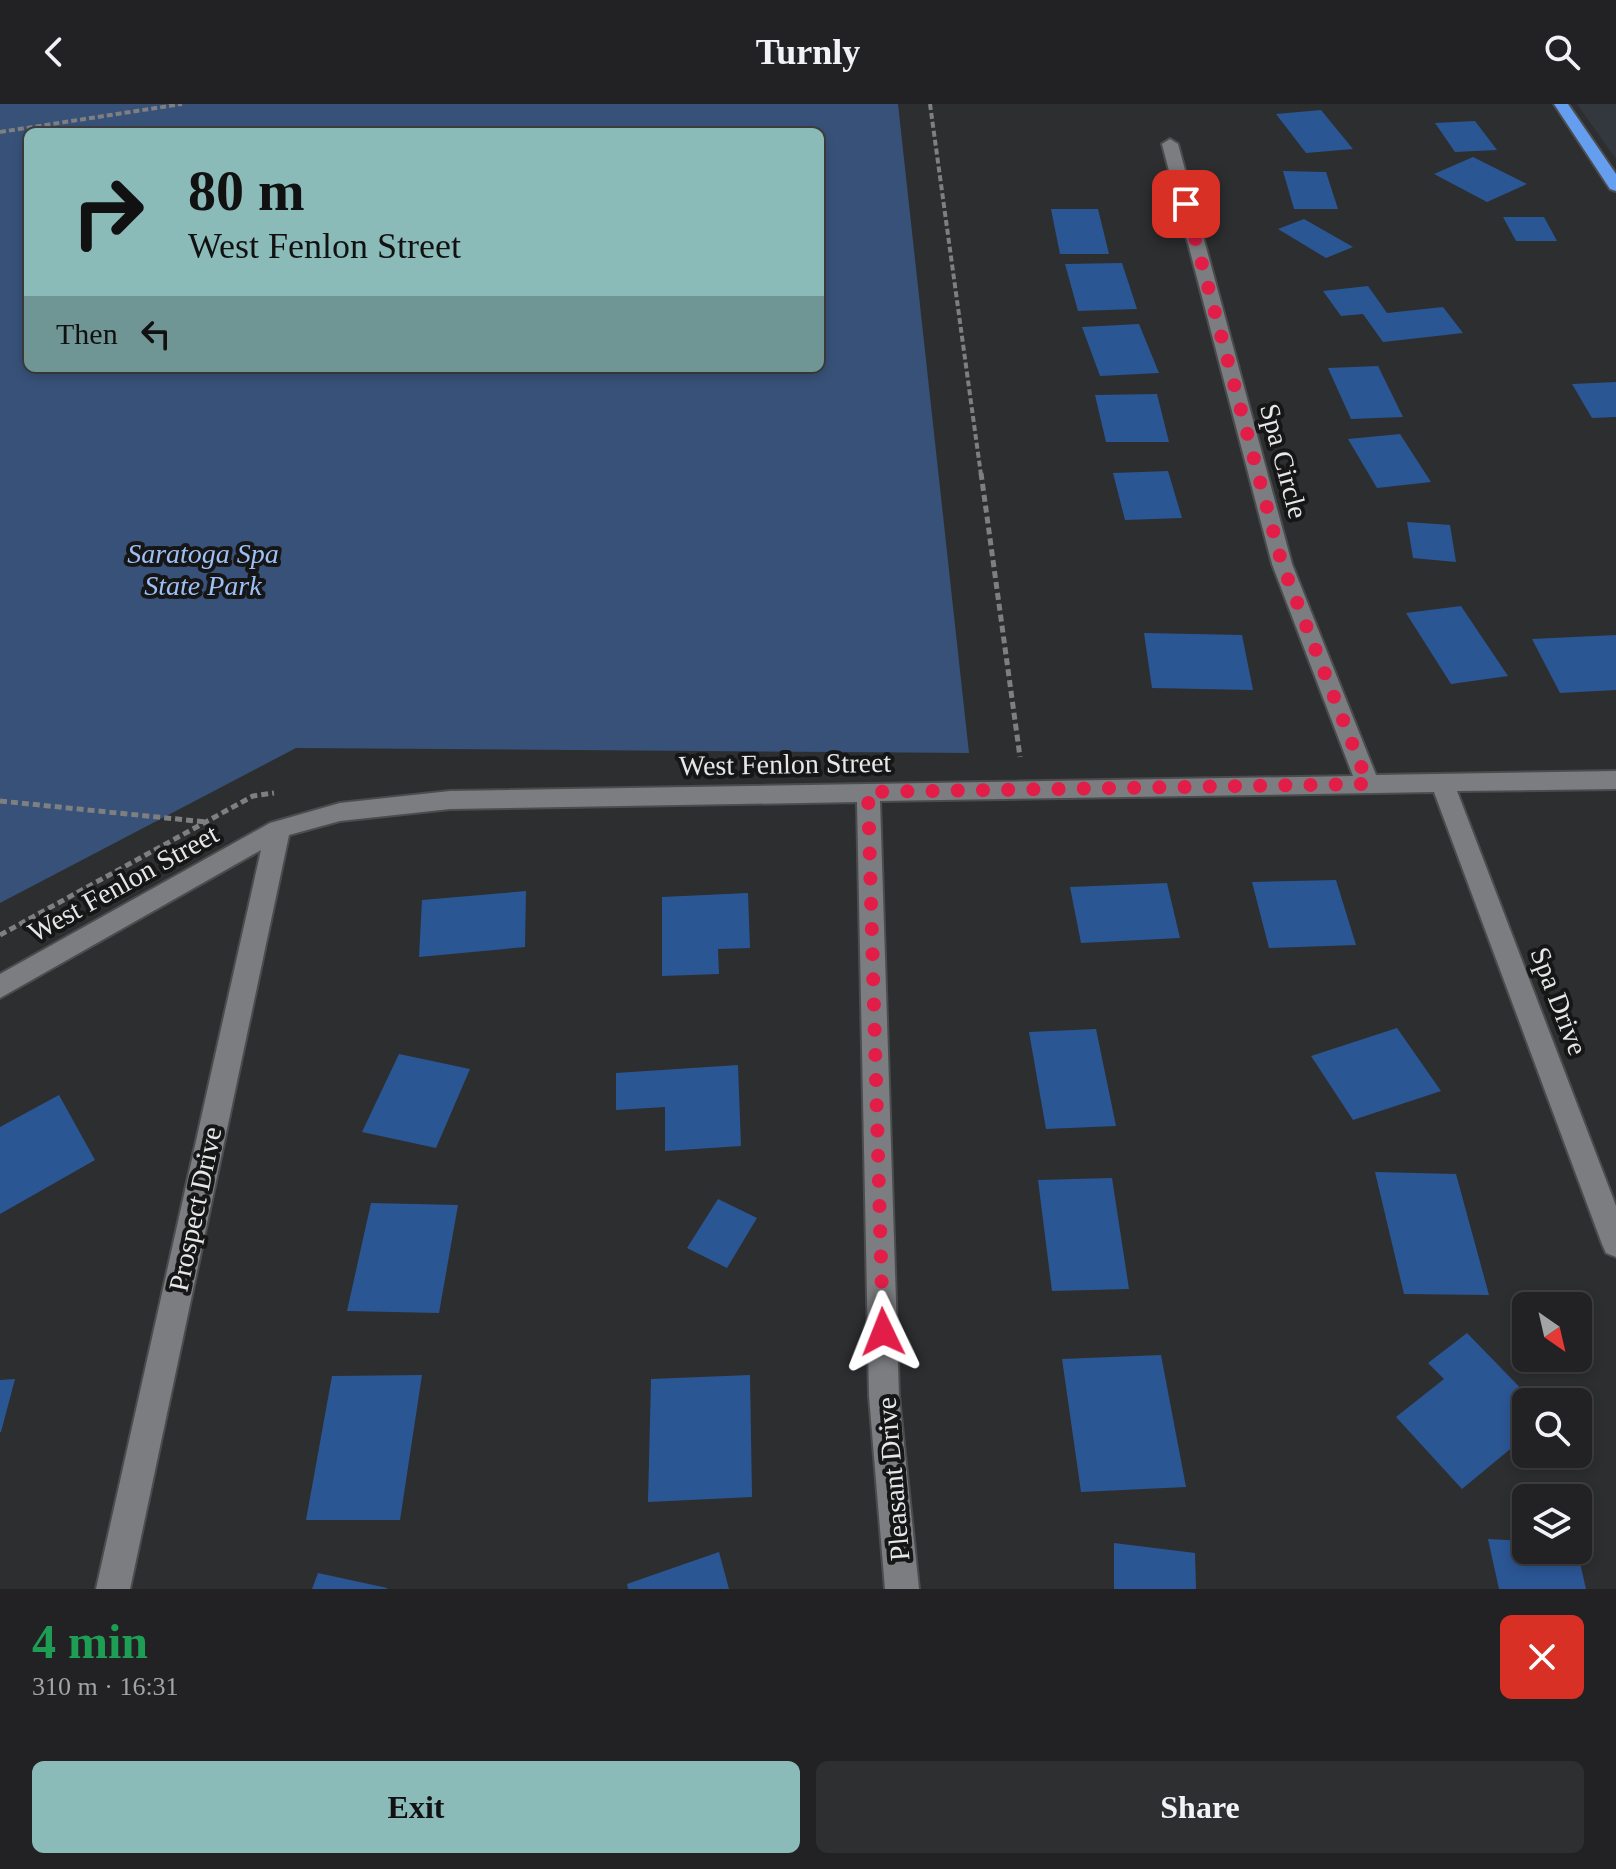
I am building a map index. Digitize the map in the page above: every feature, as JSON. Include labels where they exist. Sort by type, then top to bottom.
[{"type":"highway","points":[[1561,104],[1616,186]]},
{"type":"street","name":"Spa Circle","points":[[1170,144],[1282,564],[1368,784]]},
{"type":"street","name":"West Fenlon Street","points":[[0,987],[278,829],[340,812],[450,800],[1616,780]]},
{"type":"street","name":"Spa Drive","points":[[1442,782],[1616,1244]]},
{"type":"street","name":"Pleasant Drive","points":[[868,792],[884,1396],[902,1589]]},
{"type":"street","name":"Prospect Drive","points":[[113,1589],[278,829]]},
{"type":"path","points":[[26,128],[182,104]]},
{"type":"path","points":[[930,104],[1024,792]]},
{"type":"path","points":[[0,132],[24,128]]},
{"type":"path","points":[[0,801],[278,829]]},
{"type":"shaded area","points":[[1577,104],[1616,104],[1616,159]]},
{"type":"green space","name":"Saratoga Spa State Park","points":[[0,104],[898,104],[969,753],[296,748],[0,903]]},
{"type":"building","points":[[1321,110],[1353,149],[1306,153],[1276,114]]},
{"type":"building","points":[[1475,121],[1497,150],[1455,152],[1435,123]]},
{"type":"building","points":[[1473,157],[1527,184],[1487,202],[1434,174]]},
{"type":"building","points":[[1283,171],[1326,172],[1338,209],[1294,209]]},
{"type":"building","points":[[1051,209],[1098,209],[1109,254],[1060,254]]},
{"type":"building","points":[[1503,217],[1544,217],[1557,241],[1516,241]]},
{"type":"building","points":[[1304,219],[1353,247],[1326,258],[1278,229]]},
{"type":"building","points":[[1122,263],[1137,309],[1078,311],[1065,264]]},
{"type":"building","points":[[1368,286],[1387,313],[1443,307],[1463,333],[1383,342],[1363,314],[1341,316],[1323,291]]},
{"type":"building","points":[[1139,324],[1159,373],[1100,376],[1082,327]]},
{"type":"building","points":[[1378,366],[1403,417],[1351,419],[1328,368]]},
{"type":"building","points":[[1616,382],[1616,417],[1592,418],[1572,384]]},
{"type":"building","points":[[1157,394],[1169,442],[1106,442],[1095,395]]},
{"type":"building","points":[[1400,434],[1431,482],[1377,488],[1348,439]]},
{"type":"building","points":[[1168,471],[1182,518],[1125,520],[1113,473]]},
{"type":"building","points":[[1407,522],[1450,525],[1456,562],[1413,558]]},
{"type":"building","points":[[1461,606],[1508,676],[1451,684],[1406,613]]},
{"type":"building","points":[[1144,633],[1242,635],[1253,690],[1152,688]]},
{"type":"building","points":[[1616,635],[1616,690],[1560,693],[1532,639]]},
{"type":"building","points":[[1336,880],[1356,945],[1269,948],[1252,882]]},
{"type":"building","points":[[1167,883],[1180,938],[1081,943],[1070,887]]},
{"type":"building","points":[[526,891],[525,947],[419,957],[422,900]]},
{"type":"building","points":[[748,893],[750,948],[718,949],[719,974],[662,976],[662,897]]},
{"type":"building","points":[[1397,1028],[1441,1091],[1353,1120],[1311,1056]]},
{"type":"building","points":[[1096,1029],[1116,1126],[1046,1129],[1029,1032]]},
{"type":"building","points":[[399,1054],[470,1069],[436,1148],[362,1132]]},
{"type":"building","points":[[738,1065],[741,1146],[665,1151],[665,1107],[616,1110],[616,1073]]},
{"type":"building","points":[[59,1095],[95,1160],[0,1214],[0,1127]]},
{"type":"building","points":[[1375,1172],[1456,1174],[1489,1295],[1404,1294]]},
{"type":"building","points":[[1112,1178],[1129,1289],[1052,1291],[1038,1180]]},
{"type":"building","points":[[718,1199],[757,1218],[727,1268],[687,1248]]},
{"type":"building","points":[[371,1203],[458,1205],[439,1313],[347,1311]]},
{"type":"building","points":[[1467,1333],[1520,1388],[1512,1388],[1512,1448],[1462,1489],[1396,1417],[1444,1379],[1428,1363]]},
{"type":"building","points":[[1161,1355],[1186,1487],[1081,1492],[1062,1359]]},
{"type":"building","points":[[422,1375],[400,1520],[306,1520],[332,1376]]},
{"type":"building","points":[[750,1375],[752,1497],[648,1502],[651,1379]]},
{"type":"building","points":[[15,1379],[1,1432],[0,1432],[0,1380]]},
{"type":"building","points":[[1488,1539],[1512,1540],[1512,1564],[1580,1564],[1586,1589],[1499,1589]]},
{"type":"building","points":[[1114,1543],[1195,1553],[1196,1589],[1114,1589]]},
{"type":"building","points":[[719,1552],[729,1589],[628,1589],[627,1584]]},
{"type":"building","points":[[318,1573],[387,1588],[387,1589],[312,1589]]},
{"type":"route","points":[[883,1332],[868,792],[1368,784],[1282,564],[1186,204]]}]
